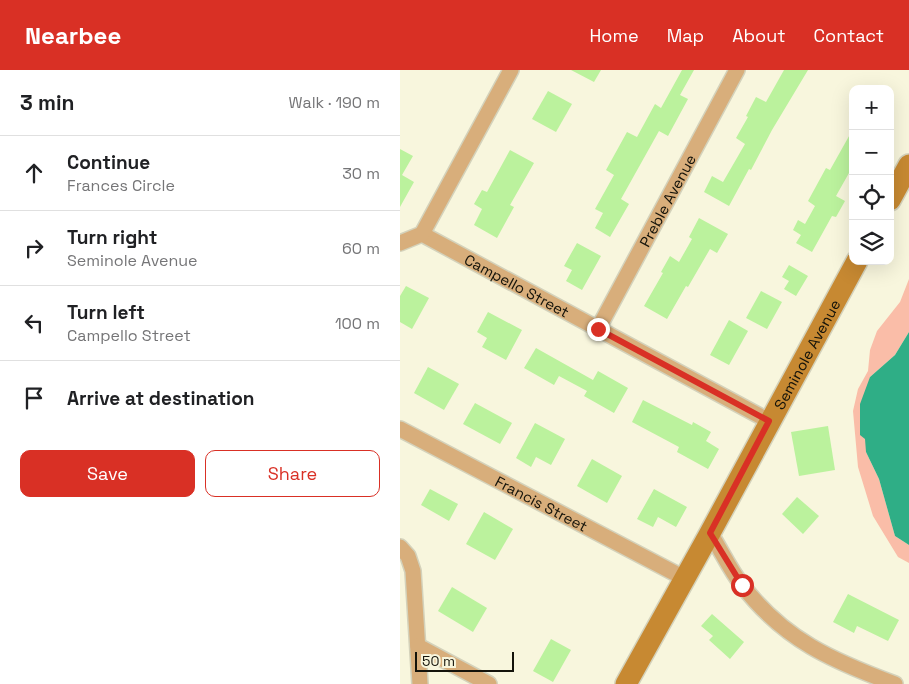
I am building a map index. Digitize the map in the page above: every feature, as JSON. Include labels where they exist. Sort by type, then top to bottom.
[{"type":"street","points":[[400,243],[422,234],[511,70]]},
{"type":"street","name":"Preble Avenue","points":[[598,329],[737,70]]},
{"type":"street","points":[[894,193],[909,166]]},
{"type":"street","name":"Campello Street","points":[[422,234],[769,421]]},
{"type":"street","name":"Seminole Avenue","points":[[626,684],[855,265]]},
{"type":"street","name":"Francis Street","points":[[400,429],[684,578]]},
{"type":"street","points":[[710,533],[742,585],[772,617],[802,642],[846,666],[895,684]]},
{"type":"street","points":[[400,547],[408,556],[413,571],[420,684]]},
{"type":"street","points":[[418,646],[489,684]]},
{"type":"shaded area","points":[[909,279],[909,332],[895,355],[870,377],[866,452],[879,479],[895,536],[909,545],[909,563],[898,557],[873,516],[858,467],[853,411],[858,389],[868,371],[870,350],[877,331],[900,302]]},
{"type":"shaded area","points":[[909,332],[909,545],[895,536],[879,479],[866,452],[865,439],[860,435],[860,404],[870,377],[895,355]]},
{"type":"building","points":[[571,70],[601,70],[594,82]]},
{"type":"building","points":[[682,70],[694,70],[680,95],[688,99],[668,136],[659,131],[621,199],[629,204],[610,237],[595,228],[603,213],[595,209],[614,175],[606,170],[627,132],[637,137],[655,104],[661,108]]},
{"type":"building","points":[[784,70],[808,70],[729,206],[704,192],[712,176],[723,182],[745,144],[736,138],[748,117],[746,116],[756,97],[766,102]]},
{"type":"building","points":[[548,91],[572,104],[556,132],[532,119]]},
{"type":"building","points":[[849,136],[849,173],[836,196],[845,201],[836,217],[832,216],[812,252],[796,243],[801,235],[793,230],[798,220],[805,224],[815,206],[808,201],[826,168],[830,170]]},
{"type":"building","points":[[400,149],[413,156],[402,175],[414,182],[400,207]]},
{"type":"building","points":[[510,150],[534,163],[510,205],[514,207],[497,238],[474,225],[482,209],[474,204],[482,190],[487,192]]},
{"type":"building","points":[[699,218],[728,234],[717,253],[710,249],[667,319],[644,306],[663,273],[661,272],[670,256],[679,262],[692,239],[689,237]]},
{"type":"building","points":[[577,243],[601,256],[582,290],[566,281],[572,270],[564,266]]},
{"type":"building","points":[[789,265],[808,276],[796,296],[784,289],[789,281],[782,277]]},
{"type":"building","points":[[406,286],[429,298],[412,329],[400,322],[400,296]]},
{"type":"building","points":[[761,291],[782,302],[767,329],[746,318]]},
{"type":"building","points":[[488,312],[522,330],[506,360],[482,347],[487,338],[477,332]]},
{"type":"building","points":[[729,320],[748,331],[729,365],[710,355]]},
{"type":"building","points":[[536,348],[593,380],[598,371],[628,388],[614,413],[584,396],[587,391],[559,376],[554,385],[524,368]]},
{"type":"building","points":[[428,367],[459,384],[444,410],[414,393]]},
{"type":"building","points":[[643,400],[692,425],[693,422],[711,432],[706,441],[719,449],[708,469],[677,452],[679,447],[632,422]]},
{"type":"building","points":[[475,403],[512,423],[500,444],[463,424]]},
{"type":"building","points":[[535,423],[565,439],[551,465],[536,457],[531,467],[516,458]]},
{"type":"building","points":[[828,426],[835,470],[799,476],[791,432]]},
{"type":"building","points":[[592,459],[622,476],[607,503],[577,486]]},
{"type":"building","points":[[430,489],[458,504],[449,521],[421,505]]},
{"type":"building","points":[[654,489],[687,507],[676,527],[658,517],[653,527],[637,519]]},
{"type":"building","points":[[797,497],[819,516],[803,534],[782,514]]},
{"type":"building","points":[[484,512],[513,529],[495,560],[466,544]]},
{"type":"building","points":[[452,587],[487,608],[473,632],[438,611]]},
{"type":"building","points":[[848,594],[899,620],[888,641],[857,626],[854,633],[833,622]]},
{"type":"building","points":[[712,614],[744,642],[730,659],[709,640],[713,636],[701,626]]},
{"type":"building","points":[[551,639],[571,650],[553,682],[533,671]]},
{"type":"route","points":[[598,329],[769,421],[710,533],[742,585]]}]
